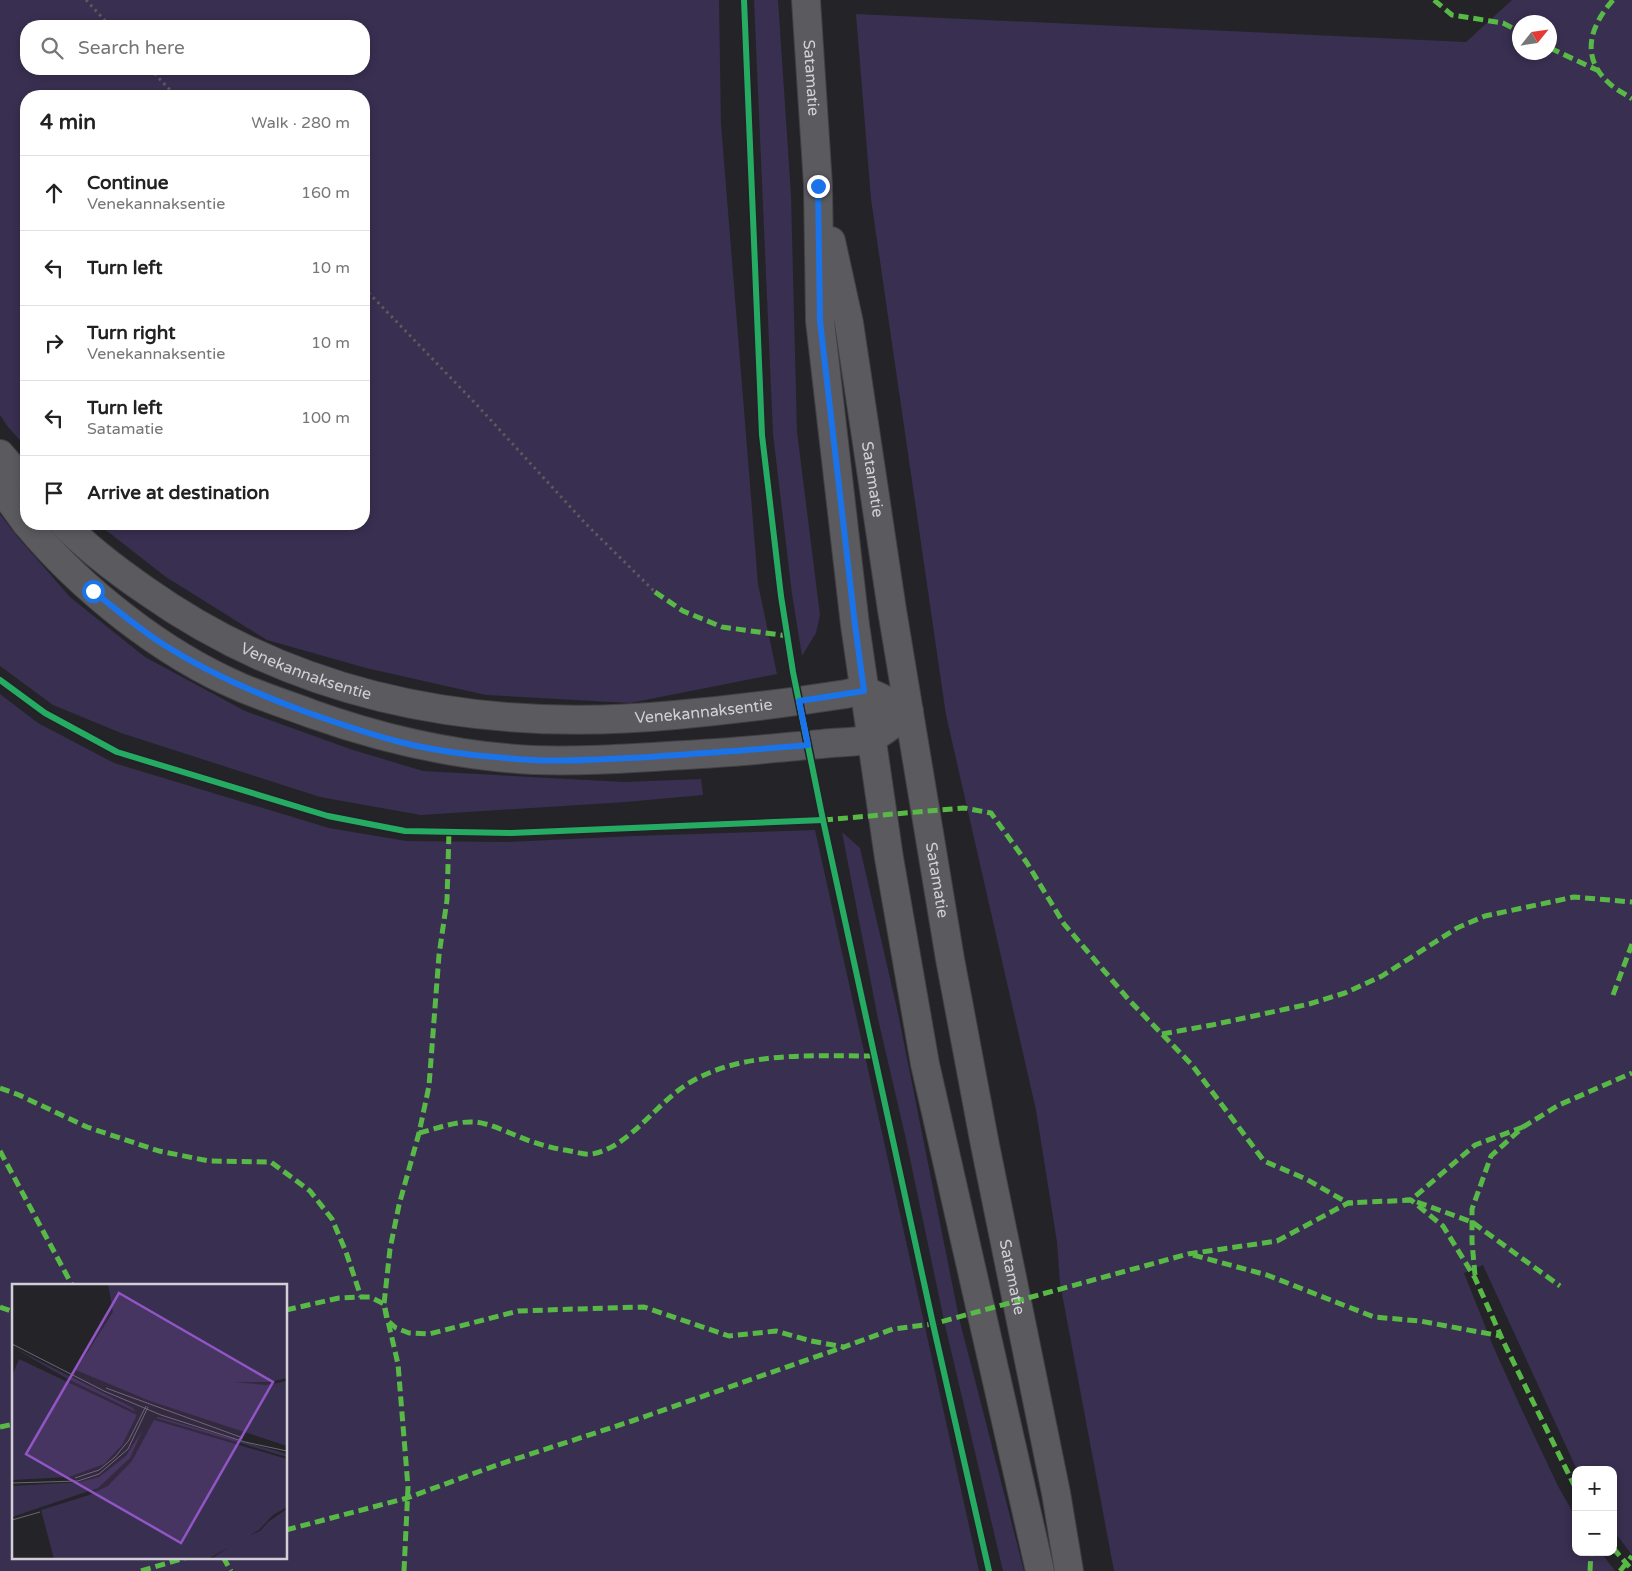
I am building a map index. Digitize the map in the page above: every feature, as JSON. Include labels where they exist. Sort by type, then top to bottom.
[{"type":"main road","name":"Satamatie","points":[[806,0],[818,186],[820,321],[855,625],[871,739],[889,858],[925,1064],[1040,1571]]},
{"type":"main road","name":"Satamatie","points":[[818,186],[849,323],[892,610],[950,959],[985,1145],[1056,1493],[1069,1571]]},
{"type":"main road","points":[[0,454],[20,477]]},
{"type":"main road","points":[[0,487],[20,514]]},
{"type":"main road","points":[[33,530],[64,565],[93,591],[158,640],[198,665],[238,686],[337,723],[400,742],[435,749],[481,756],[534,760],[596,760],[731,752],[871,739],[909,712],[864,691]]},
{"type":"main road","name":"Venekannaksentie","points":[[71,530],[122,574],[159,600],[224,639],[292,670],[370,695],[412,705],[494,717],[556,721],[630,719],[752,708],[864,691]]},
{"type":"path","points":[[86,0],[104,20]]},
{"type":"path","points":[[156,75],[170,90]]},
{"type":"path","points":[[370,294],[476,404],[586,524],[655,592]]},
{"type":"shaded area","points":[[0,0],[719,0],[721,124],[758,584],[777,674],[630,703],[486,695],[366,668],[267,640],[166,577],[106,530],[370,530],[370,90],[20,90],[20,440],[0,415]]},
{"type":"shaded area","points":[[754,0],[778,0],[791,195],[797,432],[820,615],[816,633],[802,656],[792,594],[773,434]]},
{"type":"shaded area","points":[[1512,0],[1632,0],[1632,1555],[1617,1535],[1617,1466],[1575,1466],[1483,1265],[1464,1273],[1493,1346],[1521,1408],[1572,1511],[1572,1556],[1604,1556],[1615,1571],[1114,1571],[1060,1283],[1057,1242],[1036,1110],[946,715],[871,199],[856,14],[1466,42]]},
{"type":"shaded area","points":[[0,514],[70,597],[145,657],[245,711],[350,749],[423,771],[624,782],[701,779],[703,795],[626,802],[421,815],[320,797],[121,733],[53,705],[0,666]]},
{"type":"shaded area","points":[[0,694],[38,723],[114,763],[329,828],[406,841],[508,842],[815,830],[979,1571],[0,1571]]},
{"type":"shaded area","points":[[842,832],[860,848],[898,1013],[959,1318],[1024,1571],[1003,1571],[945,1325],[905,1135],[878,1019]]},
{"type":"marked path","points":[[1434,0],[1452,15],[1503,23],[1512,28]]},
{"type":"marked path","points":[[1613,0],[1605,10],[1594,31],[1591,52],[1594,63],[1600,73],[1611,85],[1632,99]]},
{"type":"marked path","points":[[1557,51],[1599,71]]},
{"type":"marked path","points":[[655,592],[683,611],[722,627],[788,636]]},
{"type":"marked path","points":[[823,820],[964,808],[991,813],[1027,863],[1064,924],[1129,1000],[1192,1065],[1264,1161],[1306,1179],[1348,1203],[1353,1203]]},
{"type":"marked path","points":[[404,1571],[408,1487],[398,1364],[384,1304],[390,1249],[399,1205],[419,1133],[429,1086],[439,955],[447,900],[449,831]]},
{"type":"marked path","points":[[1162,1034],[1309,1004],[1345,993],[1382,976],[1457,928],[1485,916],[1574,897],[1632,902]]},
{"type":"marked path","points":[[1613,995],[1632,944]]},
{"type":"marked path","points":[[419,1133],[454,1124],[475,1122],[489,1125],[547,1146],[592,1154],[617,1144],[683,1087],[704,1075],[727,1067],[751,1061],[801,1056],[875,1056]]},
{"type":"marked path","points":[[1475,1275],[1472,1209],[1491,1156],[1523,1127],[1559,1105],[1632,1073]]},
{"type":"marked path","points":[[0,1088],[87,1127],[159,1151],[209,1161],[271,1162],[310,1191],[332,1219],[346,1252],[361,1297]]},
{"type":"marked path","points":[[288,1310],[339,1298],[370,1297],[384,1304],[387,1320],[396,1328],[409,1333],[429,1334],[518,1311],[644,1307],[729,1336],[776,1331],[811,1341],[844,1347],[893,1329],[933,1324],[1188,1254],[1277,1241],[1348,1203],[1411,1200],[1475,1145],[1523,1127]]},
{"type":"marked path","points":[[0,1151],[71,1284]]},
{"type":"marked path","points":[[1405,1200],[1411,1200],[1443,1226],[1475,1278],[1504,1343],[1572,1481]]},
{"type":"marked path","points":[[1417,1202],[1472,1222],[1560,1286]]},
{"type":"marked path","points":[[1193,1255],[1267,1275],[1374,1317],[1420,1321],[1501,1336]]},
{"type":"marked path","points":[[0,1307],[12,1311]]},
{"type":"marked path","points":[[288,1529],[407,1498],[497,1465],[632,1421],[844,1347]]},
{"type":"marked path","points":[[0,1427],[12,1424]]},
{"type":"marked path","points":[[1617,1553],[1632,1570]]},
{"type":"marked path","points":[[1590,1571],[1591,1556]]},
{"type":"marked path","points":[[1620,1571],[1632,1556]]},
{"type":"marked path","points":[[141,1571],[185,1558]]},
{"type":"marked path","points":[[224,1558],[231,1571]]},
{"type":"cycle path","points":[[744,0],[762,435],[781,596],[793,672],[823,820],[989,1571]]},
{"type":"cycle path","points":[[0,680],[45,713],[117,752],[328,816],[405,831],[511,833],[823,820]]},
{"type":"route","points":[[93,591],[165,646],[238,686],[337,723],[400,742],[481,756],[534,760],[596,760],[731,752],[808,745],[799,701],[864,691],[820,321],[818,186]]}]
